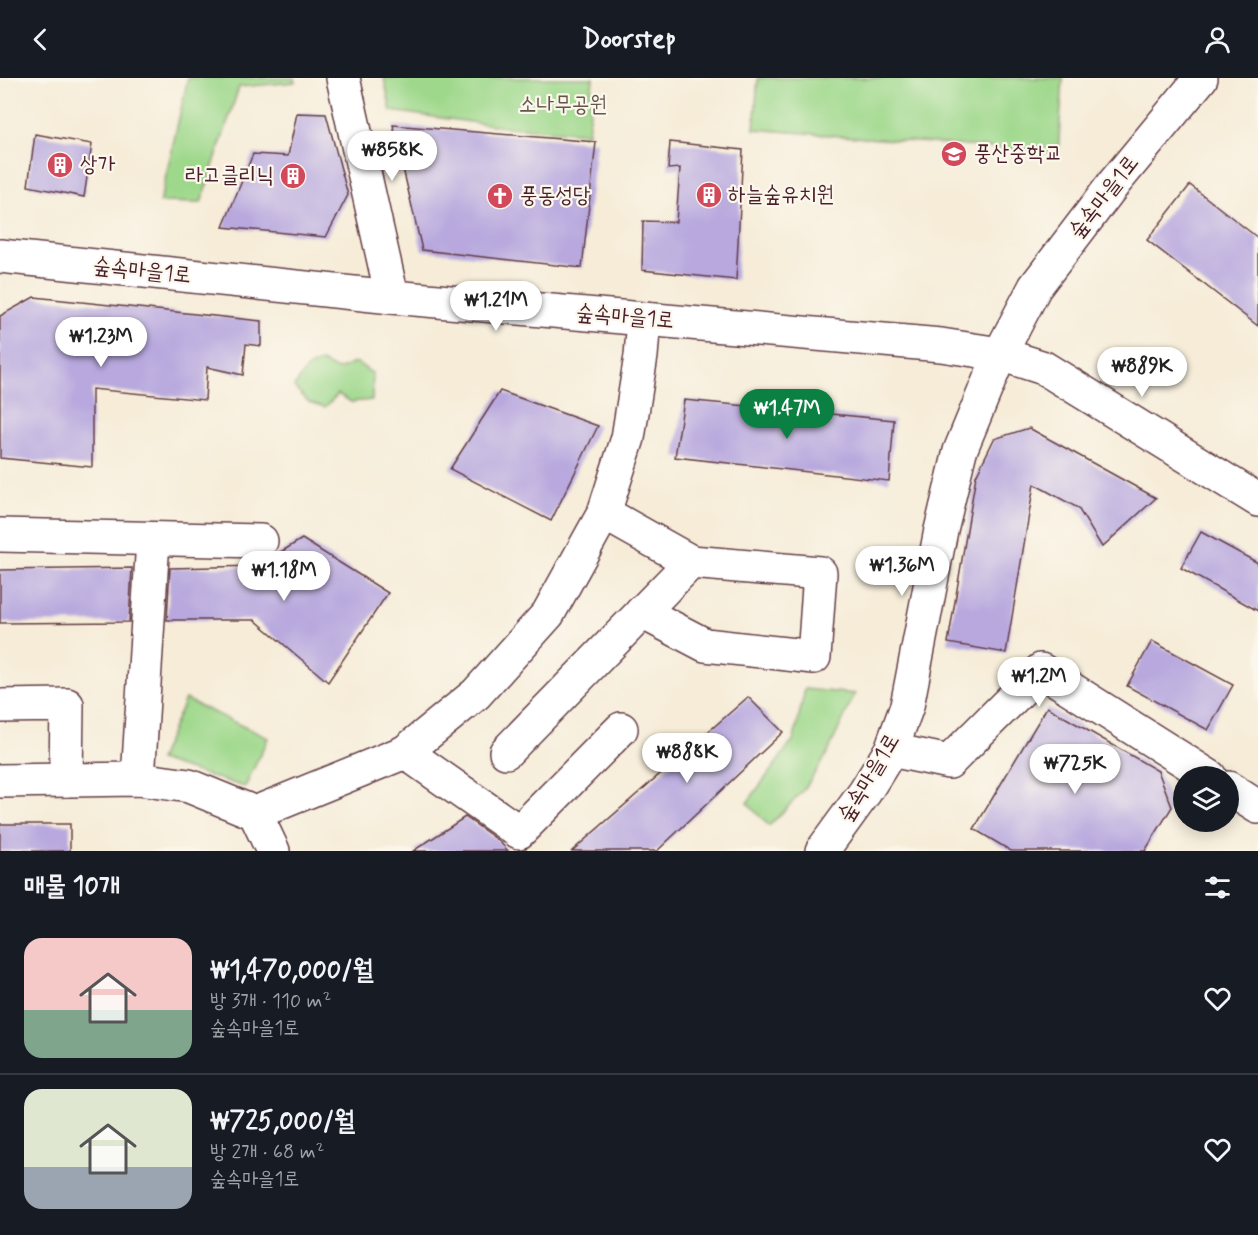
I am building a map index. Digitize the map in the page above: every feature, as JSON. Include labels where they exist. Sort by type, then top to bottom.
[{"type":"street","points":[[343,78],[392,297]]},
{"type":"street","name":"숲속마을1로","points":[[822,851],[865,792],[891,750],[908,706],[941,530],[960,451],[1000,354],[1035,287],[1114,182],[1201,78]]},
{"type":"street","name":"숲속마을1로","points":[[0,256],[392,297],[940,345],[1000,354],[1044,368],[1258,500]]},
{"type":"street","points":[[255,813],[405,752],[476,694],[548,614],[604,513],[628,438],[641,356],[644,319]]},
{"type":"street","points":[[604,513],[691,562],[820,573],[814,657],[705,645],[642,612]]},
{"type":"street","points":[[0,535],[261,542]]},
{"type":"street","points":[[138,779],[153,540]]},
{"type":"street","points":[[506,752],[691,562]]},
{"type":"street","points":[[891,750],[949,762],[1041,670],[1193,766]]},
{"type":"street","points":[[0,706],[67,705],[66,780]]},
{"type":"street","points":[[405,752],[519,832],[621,729]]},
{"type":"street","points":[[0,781],[138,779],[189,786],[255,813],[273,851]]},
{"type":"street","points":[[1239,795],[1258,807]]},
{"type":"green space","points":[[188,78],[294,78],[295,82],[239,87],[201,203],[160,202]]},
{"type":"green space","name":"소나무공원","points":[[384,78],[593,78],[588,133],[507,127],[391,111]]},
{"type":"green space","points":[[758,78],[1063,78],[1058,153],[754,129]]},
{"type":"green space","points":[[321,362],[338,370],[356,362],[373,374],[372,400],[351,402],[338,394],[325,407],[309,402],[294,387],[307,368]]},
{"type":"green space","points":[[805,689],[855,694],[827,754],[803,791],[769,826],[747,803],[794,739]]},
{"type":"green space","points":[[185,699],[268,738],[245,787],[159,760]]},
{"type":"building","name":"라고클리닉","points":[[297,113],[326,114],[348,195],[326,237],[223,227],[253,154],[288,156]]},
{"type":"building","name":"풍동성당","points":[[393,125],[596,142],[582,268],[422,250]]},
{"type":"building","name":"상가","points":[[35,134],[92,144],[84,197],[28,186]]},
{"type":"building","name":"하늘숲유치원","points":[[670,142],[743,150],[736,280],[642,270],[643,221],[676,222],[680,168],[668,169]]},
{"type":"building","points":[[1190,185],[1258,238],[1258,326],[1147,240]]},
{"type":"building","points":[[34,297],[261,321],[261,346],[246,344],[243,375],[207,367],[205,400],[92,389],[92,467],[0,458],[0,316]]},
{"type":"building","points":[[500,391],[598,426],[551,521],[450,469]]},
{"type":"building","points":[[684,400],[894,420],[889,481],[675,457]]},
{"type":"building","points":[[1029,428],[1156,498],[1102,547],[1078,508],[1034,484],[1006,653],[948,643],[976,476],[994,439]]},
{"type":"building","points":[[1201,532],[1258,563],[1258,611],[1181,568]]},
{"type":"building","points":[[302,539],[388,593],[328,682],[255,620],[167,620],[170,568],[258,566]]},
{"type":"building","points":[[132,568],[129,622],[0,623],[0,570]]},
{"type":"building","points":[[1152,641],[1233,685],[1208,730],[1127,686]]},
{"type":"building","points":[[748,697],[783,732],[657,851],[572,851]]},
{"type":"building","points":[[1047,707],[1158,771],[1172,807],[1145,851],[1011,851],[974,829]]},
{"type":"building","points":[[465,817],[499,841],[508,851],[413,851]]},
{"type":"building","points":[[0,824],[70,824],[70,851],[0,851]]},
{"type":"place","name":"풍산중학교","points":[[954,154]]},
{"type":"place","name":"상가","points":[[60,165]]},
{"type":"place","name":"라고클리닉","points":[[293,176]]},
{"type":"place","name":"하늘숲유치원","points":[[709,195]]},
{"type":"place","name":"풍동성당","points":[[500,196]]}]
